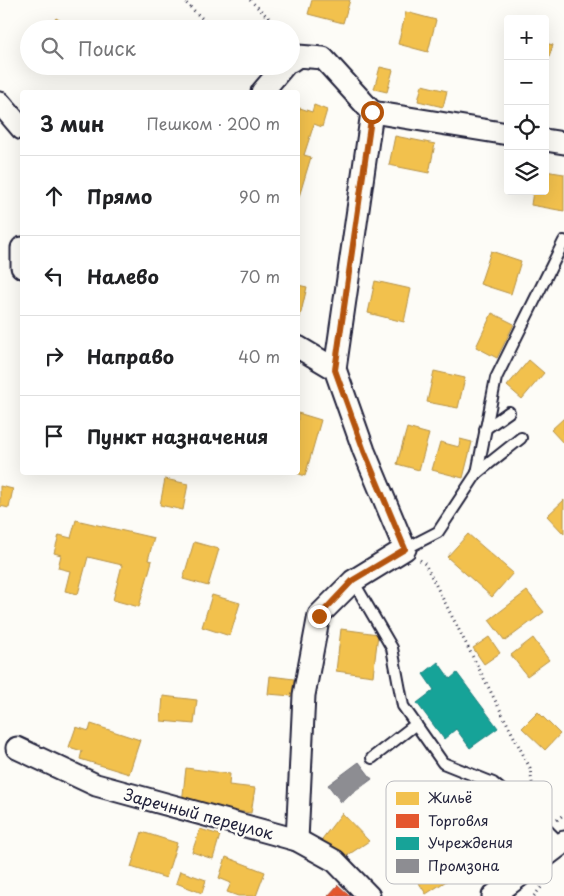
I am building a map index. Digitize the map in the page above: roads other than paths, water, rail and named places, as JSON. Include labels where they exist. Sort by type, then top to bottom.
[{"type":"street","points":[[300,56],[322,58],[372,112],[504,133]]},
{"type":"street","points":[[264,90],[276,75]]},
{"type":"street","points":[[0,103],[20,127]]},
{"type":"street","points":[[298,840],[304,696],[319,616],[353,580],[405,549],[364,451],[335,370],[372,112]]},
{"type":"street","points":[[549,141],[564,143]]},
{"type":"street","points":[[300,348],[335,370]]},
{"type":"street","name":"Заречный переулок","points":[[17,748],[96,785],[298,840],[335,862],[369,896]]},
{"type":"street","points":[[552,851],[563,843]]},
{"type":"street","points":[[493,896],[509,884]]},
{"type":"lane","points":[[477,473],[496,378],[564,241]]},
{"type":"lane","points":[[486,429],[509,412]]},
{"type":"lane","points":[[405,549],[438,532],[477,473],[520,438]]},
{"type":"lane","points":[[353,580],[392,648],[403,706],[443,763],[488,781]]},
{"type":"lane","points":[[372,758],[416,724]]},
{"type":"lane","points":[[552,833],[563,843]]}]
